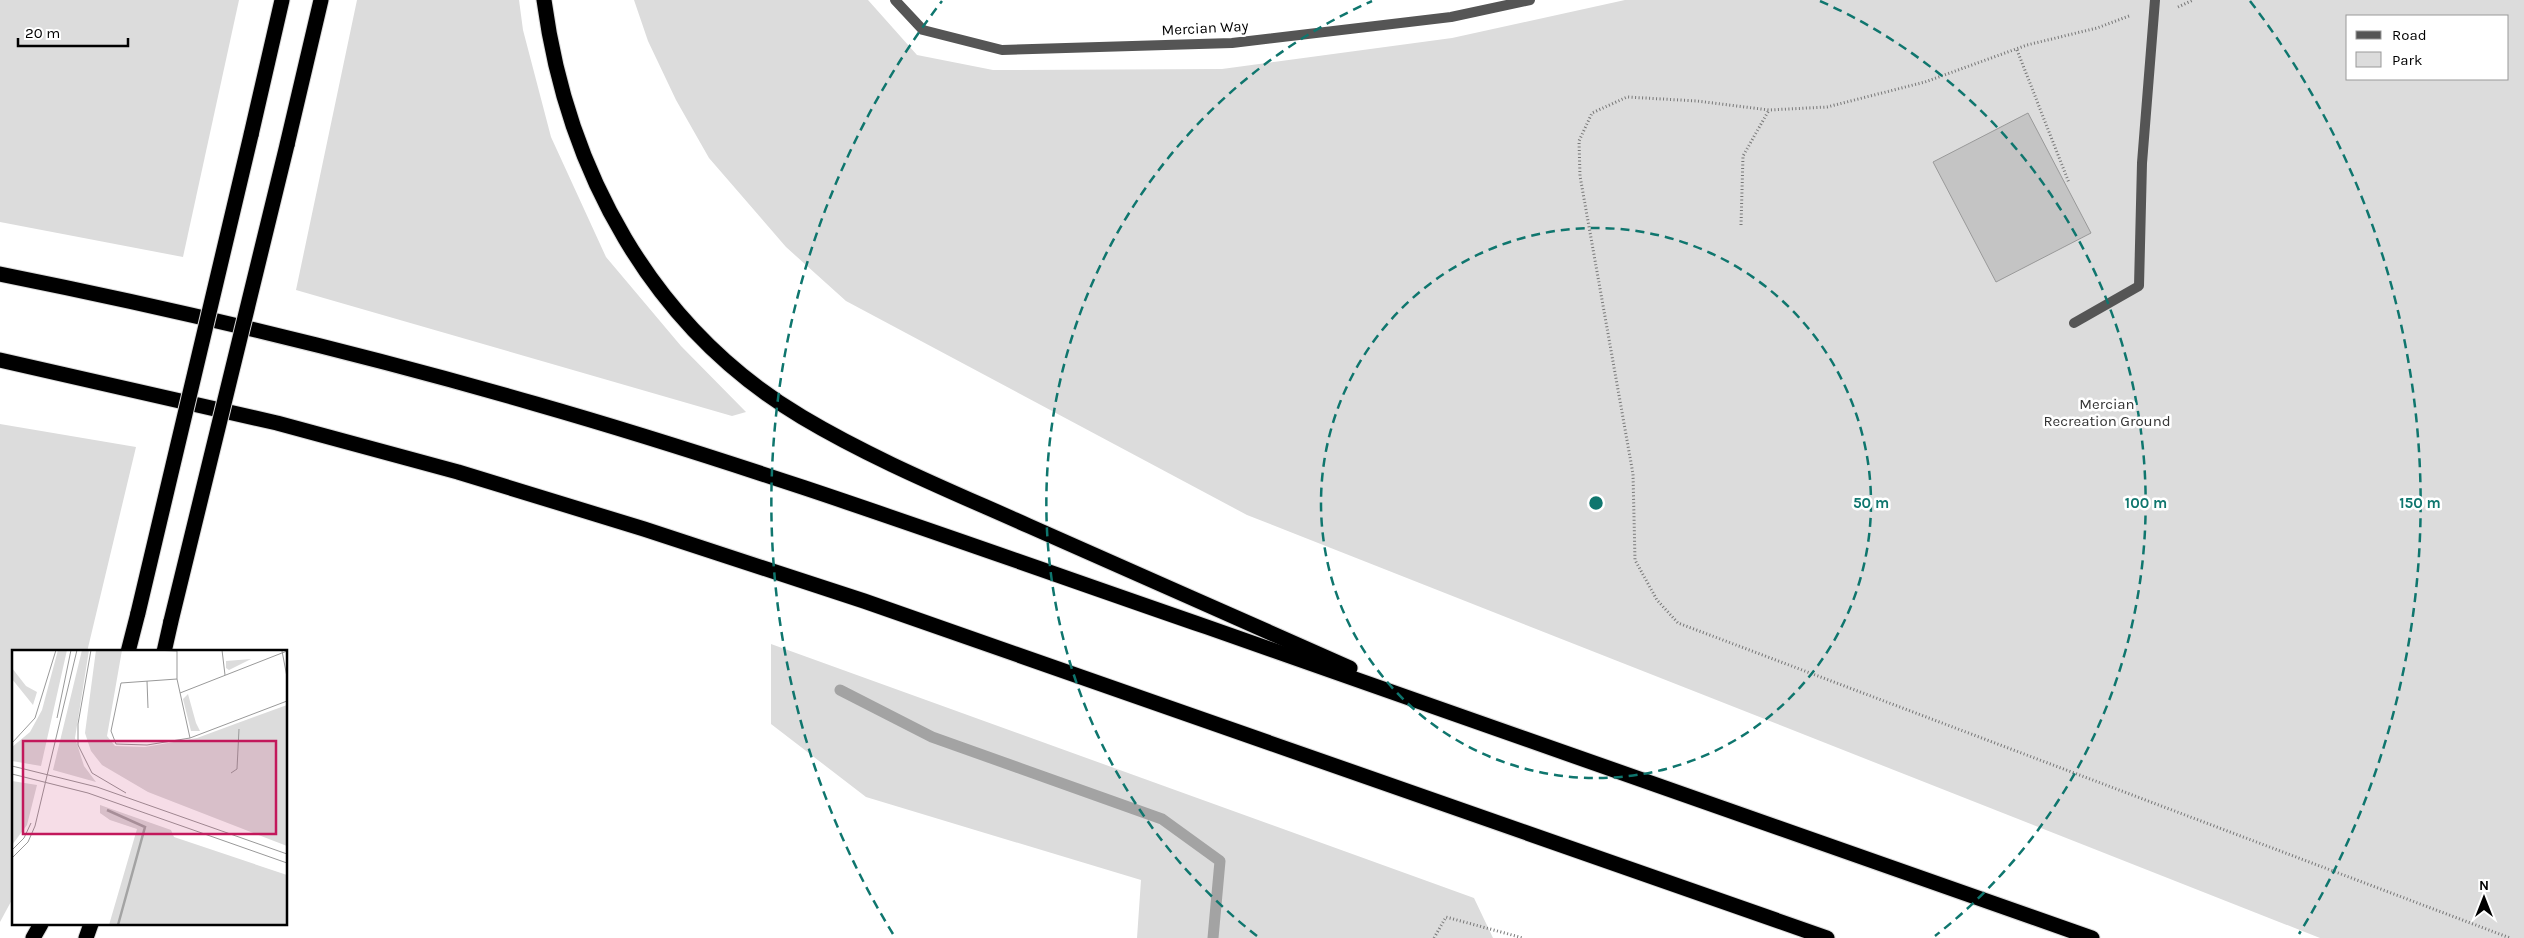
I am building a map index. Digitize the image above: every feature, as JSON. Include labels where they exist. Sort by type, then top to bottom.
[{"type":"highway","points":[[129,650],[282,0]]},
{"type":"highway","points":[[164,650],[321,0]]},
{"type":"highway","points":[[544,0],[551,49],[579,147],[602,197],[629,247],[690,326],[756,386],[802,417],[910,472],[1452,713]]},
{"type":"highway","points":[[0,274],[76,289],[351,354],[537,404],[737,466],[1452,713],[2092,938]]},
{"type":"highway","points":[[0,360],[286,426],[458,472],[644,529],[864,601],[1827,938]]},
{"type":"highway","points":[[0,364],[28,365]]},
{"type":"highway","points":[[33,938],[39,926]]},
{"type":"highway","points":[[86,938],[90,926]]},
{"type":"street","name":"Mercian Way","points":[[895,0],[923,30],[1002,50],[1232,43],[1451,17],[1530,0]]},
{"type":"street","points":[[2074,323],[2139,286],[2142,163],[2154,4]]},
{"type":"path","points":[[2193,0],[2176,8],[2154,4],[2097,28],[2027,45],[1925,82],[1827,107],[1769,110],[1697,101],[1627,97],[1592,113],[1579,141],[1580,176],[1633,474],[1635,560],[1662,606],[1678,623],[2510,938]]},
{"type":"path","points":[[2017,50],[2069,183]]},
{"type":"path","points":[[1741,225],[1743,156],[1769,110]]},
{"type":"path","points":[[1434,938],[1446,917],[1523,938]]},
{"type":"green space","points":[[0,0],[239,0],[183,257],[0,222]]},
{"type":"green space","points":[[357,0],[519,0],[523,30],[551,137],[606,257],[681,346],[746,412],[732,416],[296,290]]},
{"type":"green space","name":"Mercian Recreation Ground","points":[[634,0],[868,0],[917,55],[993,70],[1222,69],[1452,38],[1625,0],[2524,0],[2524,938],[2320,938],[1247,515],[846,301],[786,247],[709,158],[676,100],[648,41]]},
{"type":"green space","points":[[0,424],[136,447],[87,650],[12,650],[12,900],[0,922]]},
{"type":"green space","points":[[771,644],[1474,898],[1493,938],[1137,938],[1141,880],[866,797],[771,724]]},
{"type":"building","points":[[2028,113],[2091,233],[1996,282],[1933,162]]},
{"type":"waterway","points":[[840,690],[932,737],[1162,819],[1220,861],[1213,938]]}]
